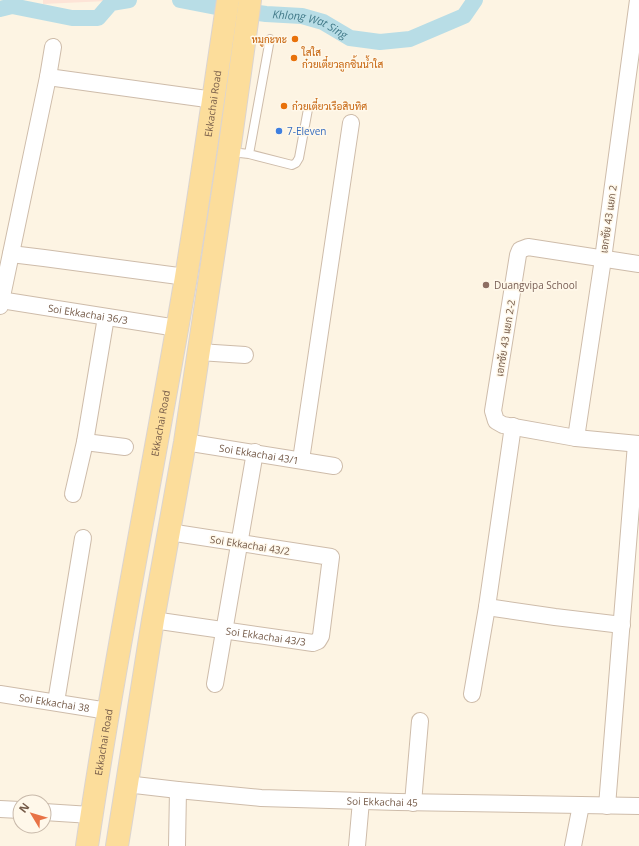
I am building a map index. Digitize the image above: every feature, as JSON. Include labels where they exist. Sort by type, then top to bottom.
[{"type":"main road","name":"Ekkachai Road","points":[[87,846],[108,711],[186,277],[228,0]]},
{"type":"main road","points":[[117,846],[153,620],[175,502],[199,352],[239,153],[246,31],[250,0]]},
{"type":"main road","points":[[146,497],[175,502]]},
{"type":"street","name":"เอกชัย 43 แยก 2","points":[[576,438],[603,259],[638,0]]},
{"type":"street","points":[[0,302],[48,77],[53,47]]},
{"type":"street","points":[[48,77],[214,100]]},
{"type":"street","points":[[301,460],[351,123]]},
{"type":"street","name":"เอกชัย 43 แยก 2-2","points":[[513,426],[503,425],[496,421],[493,411],[520,250],[528,247],[603,259]]},
{"type":"street","points":[[11,254],[186,277]]},
{"type":"street","points":[[603,259],[639,264]]},
{"type":"street","name":"Soi Ekkachai 36/3","points":[[0,302],[177,328]]},
{"type":"street","points":[[74,494],[85,442],[106,317]]},
{"type":"street","points":[[199,352],[245,355]]},
{"type":"street","points":[[472,694],[487,607],[513,426],[576,438],[637,444],[607,806]]},
{"type":"street","points":[[85,442],[125,447]]},
{"type":"street","name":"Soi Ekkachai 43/1","points":[[185,442],[255,452],[334,466]]},
{"type":"street","points":[[216,684],[255,452]]},
{"type":"street","name":"Soi Ekkachai 43/2","points":[[169,532],[331,557]]},
{"type":"street","points":[[56,702],[83,538]]},
{"type":"street","name":"Soi Ekkachai 43/3","points":[[153,620],[313,644],[318,641],[320,636],[331,557]]},
{"type":"street","points":[[487,607],[622,626]]},
{"type":"street","name":"Soi Ekkachai 38","points":[[0,694],[108,711]]},
{"type":"street","points":[[413,803],[420,721]]},
{"type":"street","name":"Soi Ekkachai 45","points":[[126,784],[261,798],[413,803],[639,806]]},
{"type":"street","points":[[177,846],[178,790]]},
{"type":"street","points":[[357,846],[360,801]]},
{"type":"street","points":[[573,846],[582,806]]},
{"type":"street","points":[[0,809],[12,810]]},
{"type":"street","points":[[52,813],[91,815]]},
{"type":"lane","points":[[270,38],[239,153],[292,165],[296,163],[299,158],[308,109]]},
{"type":"shaded area","points":[[43,0],[111,0],[43,4]]},
{"type":"waterway","name":"Khlong Wat Sing","points":[[0,9],[12,6],[72,18],[98,18],[111,3],[129,0]]},
{"type":"waterway","name":"Khlong Wat Sing","points":[[180,0],[266,14],[302,16],[323,22],[350,38],[380,42],[410,39],[464,16],[475,0]]},
{"type":"place","name":"หมูกะทะ","points":[[295,39]]},
{"type":"place","name":"ใสใส ก๋วยเตี๋ยวลูกชิ้นน้ำใส","points":[[294,58]]},
{"type":"place","name":"ก๋วยเตี๋ยวเรือสิบทิศ","points":[[284,106]]},
{"type":"place","name":"7-Eleven","points":[[279,131]]},
{"type":"place","name":"Duangvipa School","points":[[486,285]]}]
